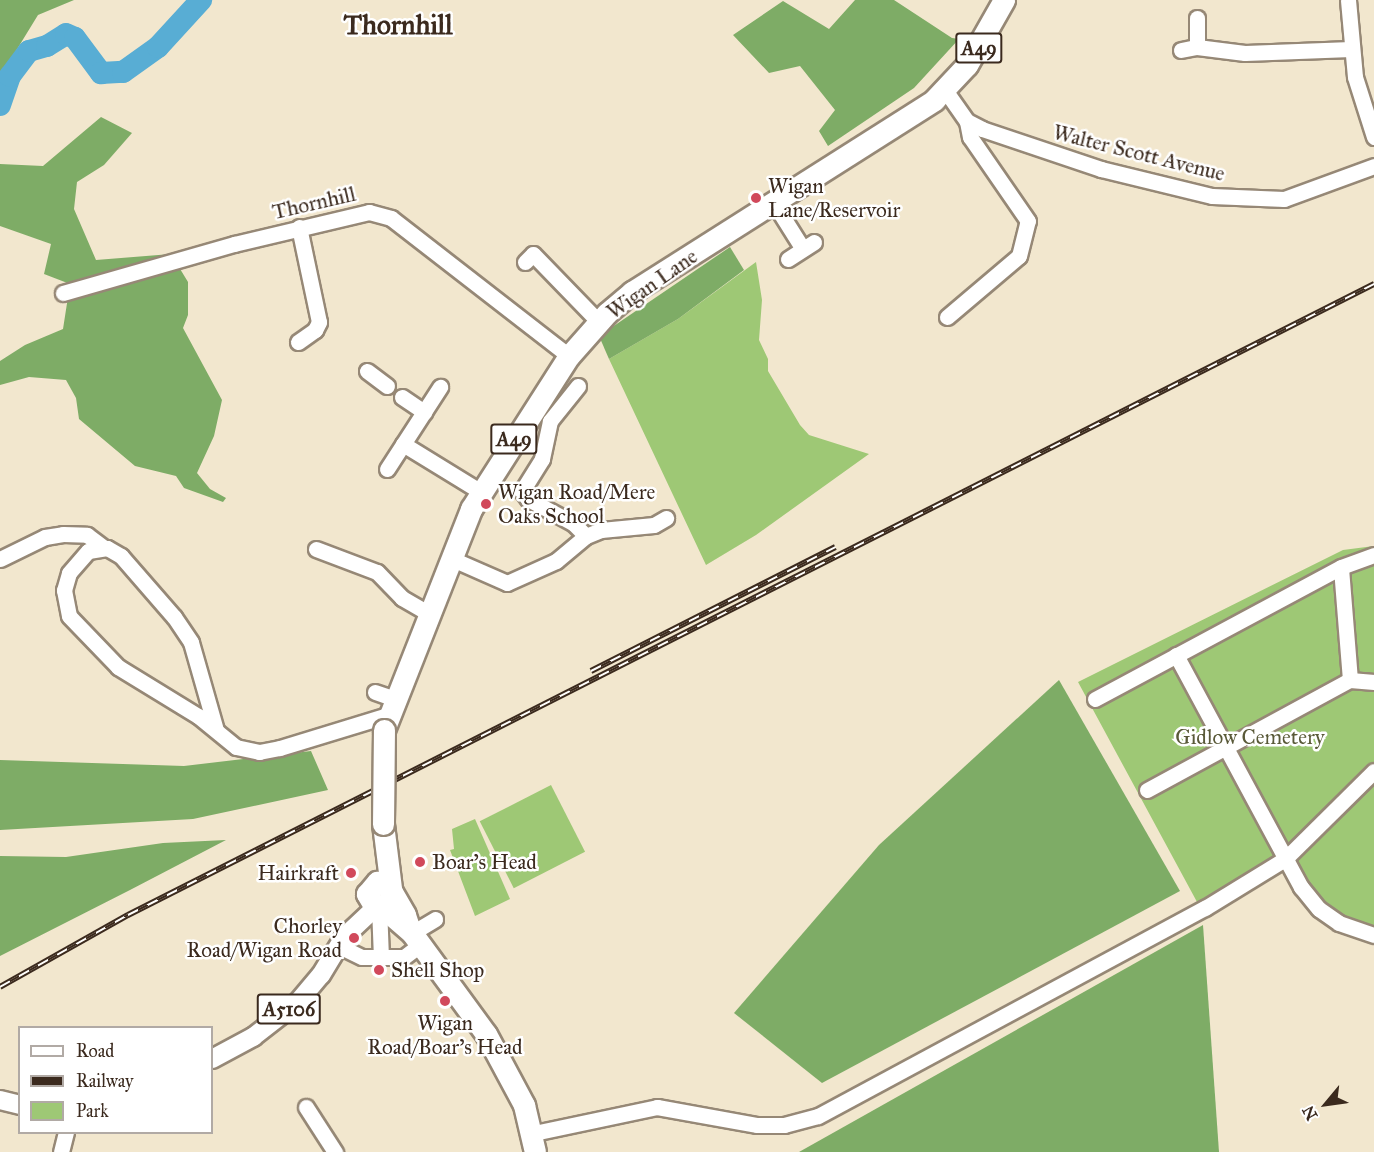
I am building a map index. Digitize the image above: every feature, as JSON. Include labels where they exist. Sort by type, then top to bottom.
[{"type":"highway","name":"Wigan Lane","points":[[389,715],[450,558],[481,492],[569,356],[599,322],[632,292],[909,119],[945,90],[981,44],[1004,0]]},
{"type":"highway","name":"A49","points":[[379,896],[389,715]]},
{"type":"highway","points":[[379,896],[415,936],[509,1071],[534,1142]]},
{"type":"main road","name":"A5106","points":[[213,1058],[253,1037],[298,1002],[342,941],[379,896]]},
{"type":"main road","points":[[0,1100],[18,1104]]},
{"type":"street","points":[[1348,0],[1351,49],[1357,91],[1374,137]]},
{"type":"street","points":[[1197,18],[1189,49],[1245,53],[1351,49]]},
{"type":"street","points":[[945,90],[967,121],[970,137],[1028,221],[1019,256],[947,317]]},
{"type":"street","name":"Walter Scott Avenue","points":[[967,121],[1007,139],[1101,169],[1173,188],[1242,199],[1298,196],[1374,166]]},
{"type":"street","points":[[774,203],[809,246],[788,258]]},
{"type":"street","name":"Thornhill","points":[[63,293],[299,227],[355,213],[369,212],[390,219],[569,356]]},
{"type":"street","points":[[298,342],[315,330],[319,322],[299,227]]},
{"type":"street","points":[[525,262],[532,254],[599,322]]},
{"type":"street","points":[[367,371],[387,386]]},
{"type":"street","points":[[578,386],[550,421],[542,459],[522,492],[528,499],[573,523],[586,536]]},
{"type":"street","points":[[387,469],[441,387]]},
{"type":"street","points":[[402,397],[424,412]]},
{"type":"street","points":[[403,444],[481,492]]},
{"type":"street","points":[[450,558],[507,583],[556,561],[586,536],[601,530],[654,525],[666,518]]},
{"type":"street","points":[[0,559],[45,537],[63,534],[87,535],[134,568],[188,637],[216,730]]},
{"type":"street","points":[[103,547],[88,551],[69,573],[64,590],[69,616],[118,668],[216,730],[236,747],[259,752],[389,715],[375,692]]},
{"type":"street","points":[[316,549],[377,572],[402,598],[428,613]]},
{"type":"street","points":[[1095,699],[1341,567],[1374,555]]},
{"type":"street","points":[[1341,567],[1350,680]]},
{"type":"street","points":[[1176,655],[1224,749],[1285,859],[1319,909],[1339,923],[1371,932]]},
{"type":"street","points":[[1147,790],[1350,680],[1374,682]]},
{"type":"street","points":[[534,1142],[657,1107],[757,1125],[784,1125],[818,1116],[1204,908],[1285,859],[1374,771]]},
{"type":"street","points":[[379,896],[381,957]]},
{"type":"street","points":[[342,941],[362,957],[404,957],[415,936],[435,919]]},
{"type":"street","points":[[306,1107],[334,1152]]},
{"type":"street","points":[[61,1152],[66,1134]]},
{"type":"green space","points":[[0,0],[74,0],[38,15],[0,77]]},
{"type":"green space","points":[[855,0],[894,0],[952,38],[959,39],[914,88],[828,146],[819,131],[835,110],[800,66],[769,73],[733,35],[783,1],[829,29]]},
{"type":"green space","points":[[101,117],[132,133],[104,165],[77,182],[74,209],[96,260],[171,254],[188,282],[188,315],[183,328],[222,400],[214,436],[197,473],[210,489],[226,498],[223,502],[184,488],[176,476],[135,466],[79,419],[76,398],[66,380],[29,377],[0,385],[0,361],[25,345],[63,329],[70,284],[44,274],[51,244],[0,226],[0,164],[43,166]]},
{"type":"green space","points":[[730,247],[744,270],[678,319],[609,359],[599,336]]},
{"type":"green space","points":[[756,262],[762,300],[759,340],[768,359],[768,371],[800,425],[809,435],[869,454],[756,535],[706,565],[609,359],[678,319]]},
{"type":"green space","name":"Gidlow Cemetery","points":[[1374,546],[1374,939],[1338,927],[1310,912],[1282,869],[1203,913],[1078,682],[1343,550]]},
{"type":"green space","points":[[1059,680],[1180,891],[822,1083],[734,1013],[879,845]]},
{"type":"green space","points":[[311,751],[328,790],[193,819],[0,830],[0,760],[184,766]]},
{"type":"green space","points":[[551,785],[585,852],[514,888],[480,821]]},
{"type":"green space","points":[[475,819],[510,899],[475,916],[450,850],[454,849],[452,829]]},
{"type":"green space","points":[[226,840],[0,956],[0,856],[66,857],[163,843]]},
{"type":"green space","points":[[1203,925],[1219,1152],[799,1152]]},
{"type":"waterway","points":[[0,105],[10,76],[29,51],[47,46],[66,34],[75,38],[101,73],[123,72],[158,47],[201,0]]},
{"type":"railway","points":[[0,987],[128,915],[1374,284]]},
{"type":"railway","points":[[591,671],[835,547]]},
{"type":"place","name":"Wigan Lane/Reservoir","points":[[756,198]]},
{"type":"place","name":"Wigan Road/Mere Oaks School","points":[[486,504]]},
{"type":"place","name":"Boar's Head","points":[[420,862]]},
{"type":"place","name":"Hairkraft","points":[[351,873]]},
{"type":"place","name":"Chorley Road/Wigan Road","points":[[354,938]]},
{"type":"place","name":"Shell Shop","points":[[379,970]]},
{"type":"place","name":"Wigan Road/Boar's Head","points":[[445,1001]]},
{"type":"district","name":"Thornhill","points":[[398,25]]}]
